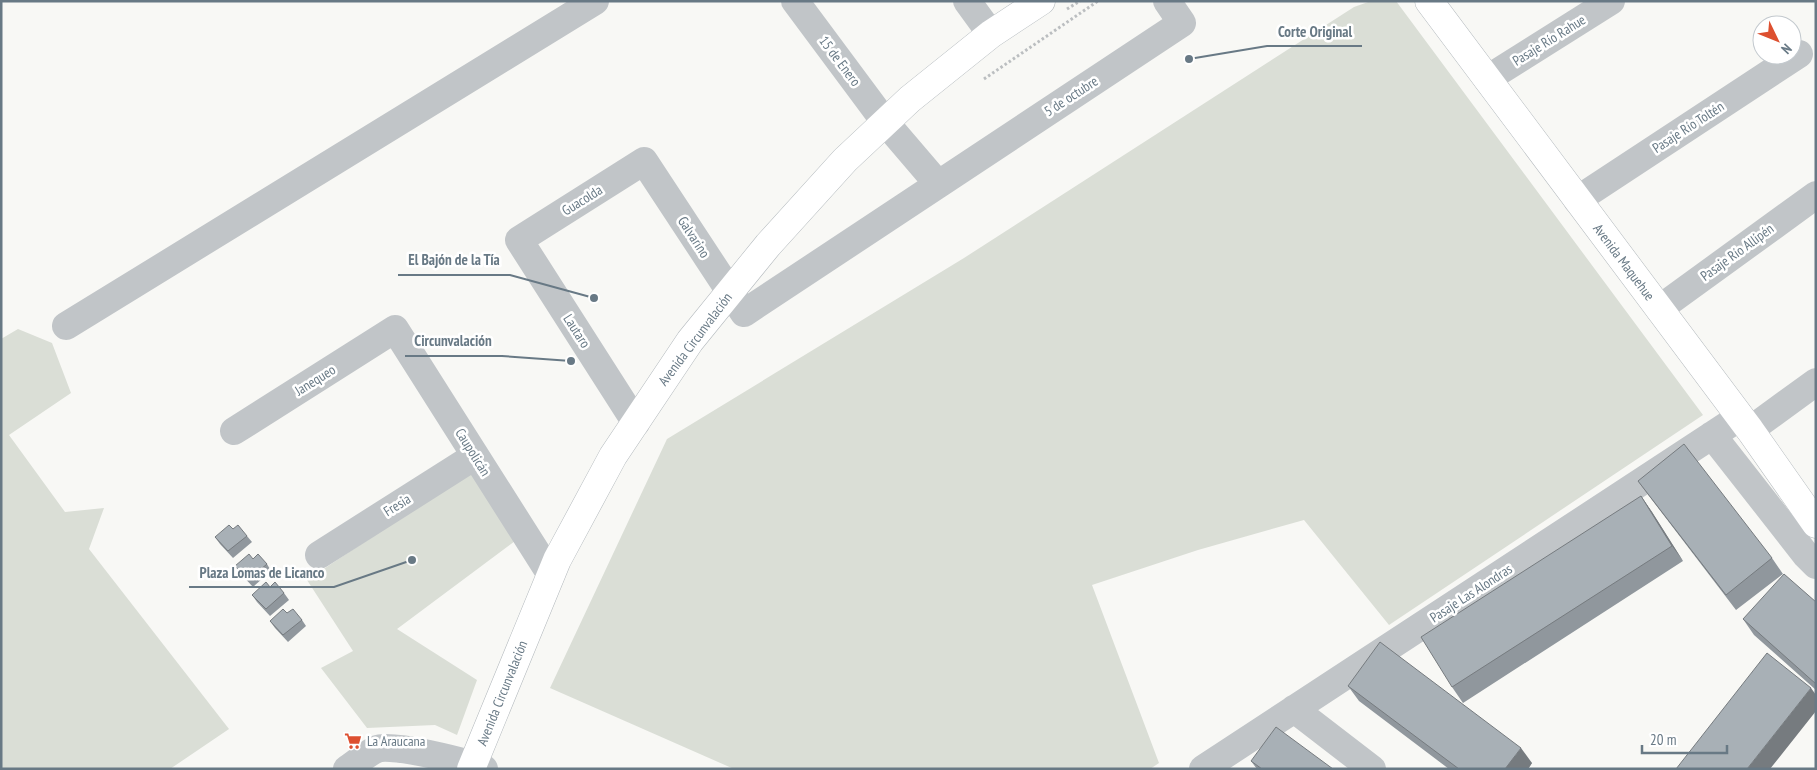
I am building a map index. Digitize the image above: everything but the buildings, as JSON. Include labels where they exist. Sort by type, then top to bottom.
[{"type":"main road","name":"Avenida Maquehue","points":[[1429,1],[1745,424],[1816,524]]},
{"type":"main road","name":"Avenida Circunvalación","points":[[476,767],[557,560],[613,456],[690,341],[737,303],[768,245],[807,200],[885,122],[910,99],[990,34],[1053,6]]},
{"type":"street","points":[[66,326],[595,1]]},
{"type":"street","name":"15 de Enero","points":[[795,1],[885,122]]},
{"type":"street","points":[[967,1],[990,34]]},
{"type":"street","name":"5 de octubre","points":[[737,303],[938,184],[1182,23],[1167,1]]},
{"type":"street","name":"Pasaje Río Rahue","points":[[1487,79],[1612,1]]},
{"type":"street","name":"Pasaje Río Toltén","points":[[1577,200],[1781,65]]},
{"type":"street","points":[[885,122],[938,184]]},
{"type":"street","name":"Galvarino","points":[[644,161],[737,303]]},
{"type":"street","name":"Guacolda","points":[[519,240],[644,161]]},
{"type":"street","name":"Pasaje Río Allipén","points":[[1659,309],[1816,195]]},
{"type":"street","name":"Lautaro","points":[[519,240],[636,423]]},
{"type":"street","name":"Janequeo","points":[[234,431],[395,330]]},
{"type":"street","name":"Caupolicán","points":[[395,330],[551,575]]},
{"type":"street","name":"Pasaje Las Alondras","points":[[1203,769],[1712,435],[1745,424],[1816,382]]},
{"type":"street","points":[[1712,435],[1806,556],[1816,565]]},
{"type":"street","name":"Fresia","points":[[318,555],[475,456]]},
{"type":"street","points":[[1294,709],[1372,769]]},
{"type":"street","points":[[347,769],[377,749],[388,747],[446,757],[476,767]]},
{"type":"path","points":[[1053,6],[1080,1]]},
{"type":"path","points":[[979,82],[1098,1]]},
{"type":"shaded area","points":[[1371,1],[1396,1],[1703,415],[1389,625],[1304,520],[1198,550],[1092,585],[1159,763],[1150,769],[734,769],[550,688],[667,439],[964,258],[1354,7]]},
{"type":"shaded area","points":[[18,329],[52,343],[71,393],[9,435],[65,512],[104,508],[89,549],[229,729],[170,769],[1,769],[1,339]]},
{"type":"shaded area","points":[[470,472],[515,541],[397,629],[477,680],[457,735],[435,725],[367,728],[321,668],[353,651],[307,580]]},
{"type":"place","name":"Corte Original","points":[[1189,59]]},
{"type":"place","name":"El Bajón de la Tía","points":[[594,298]]},
{"type":"place","name":"Circunvalación","points":[[571,361]]},
{"type":"place","name":"Plaza Lomas de Licanco","points":[[412,560]]},
{"type":"place","name":"La Araucana","points":[[353,741]]}]
